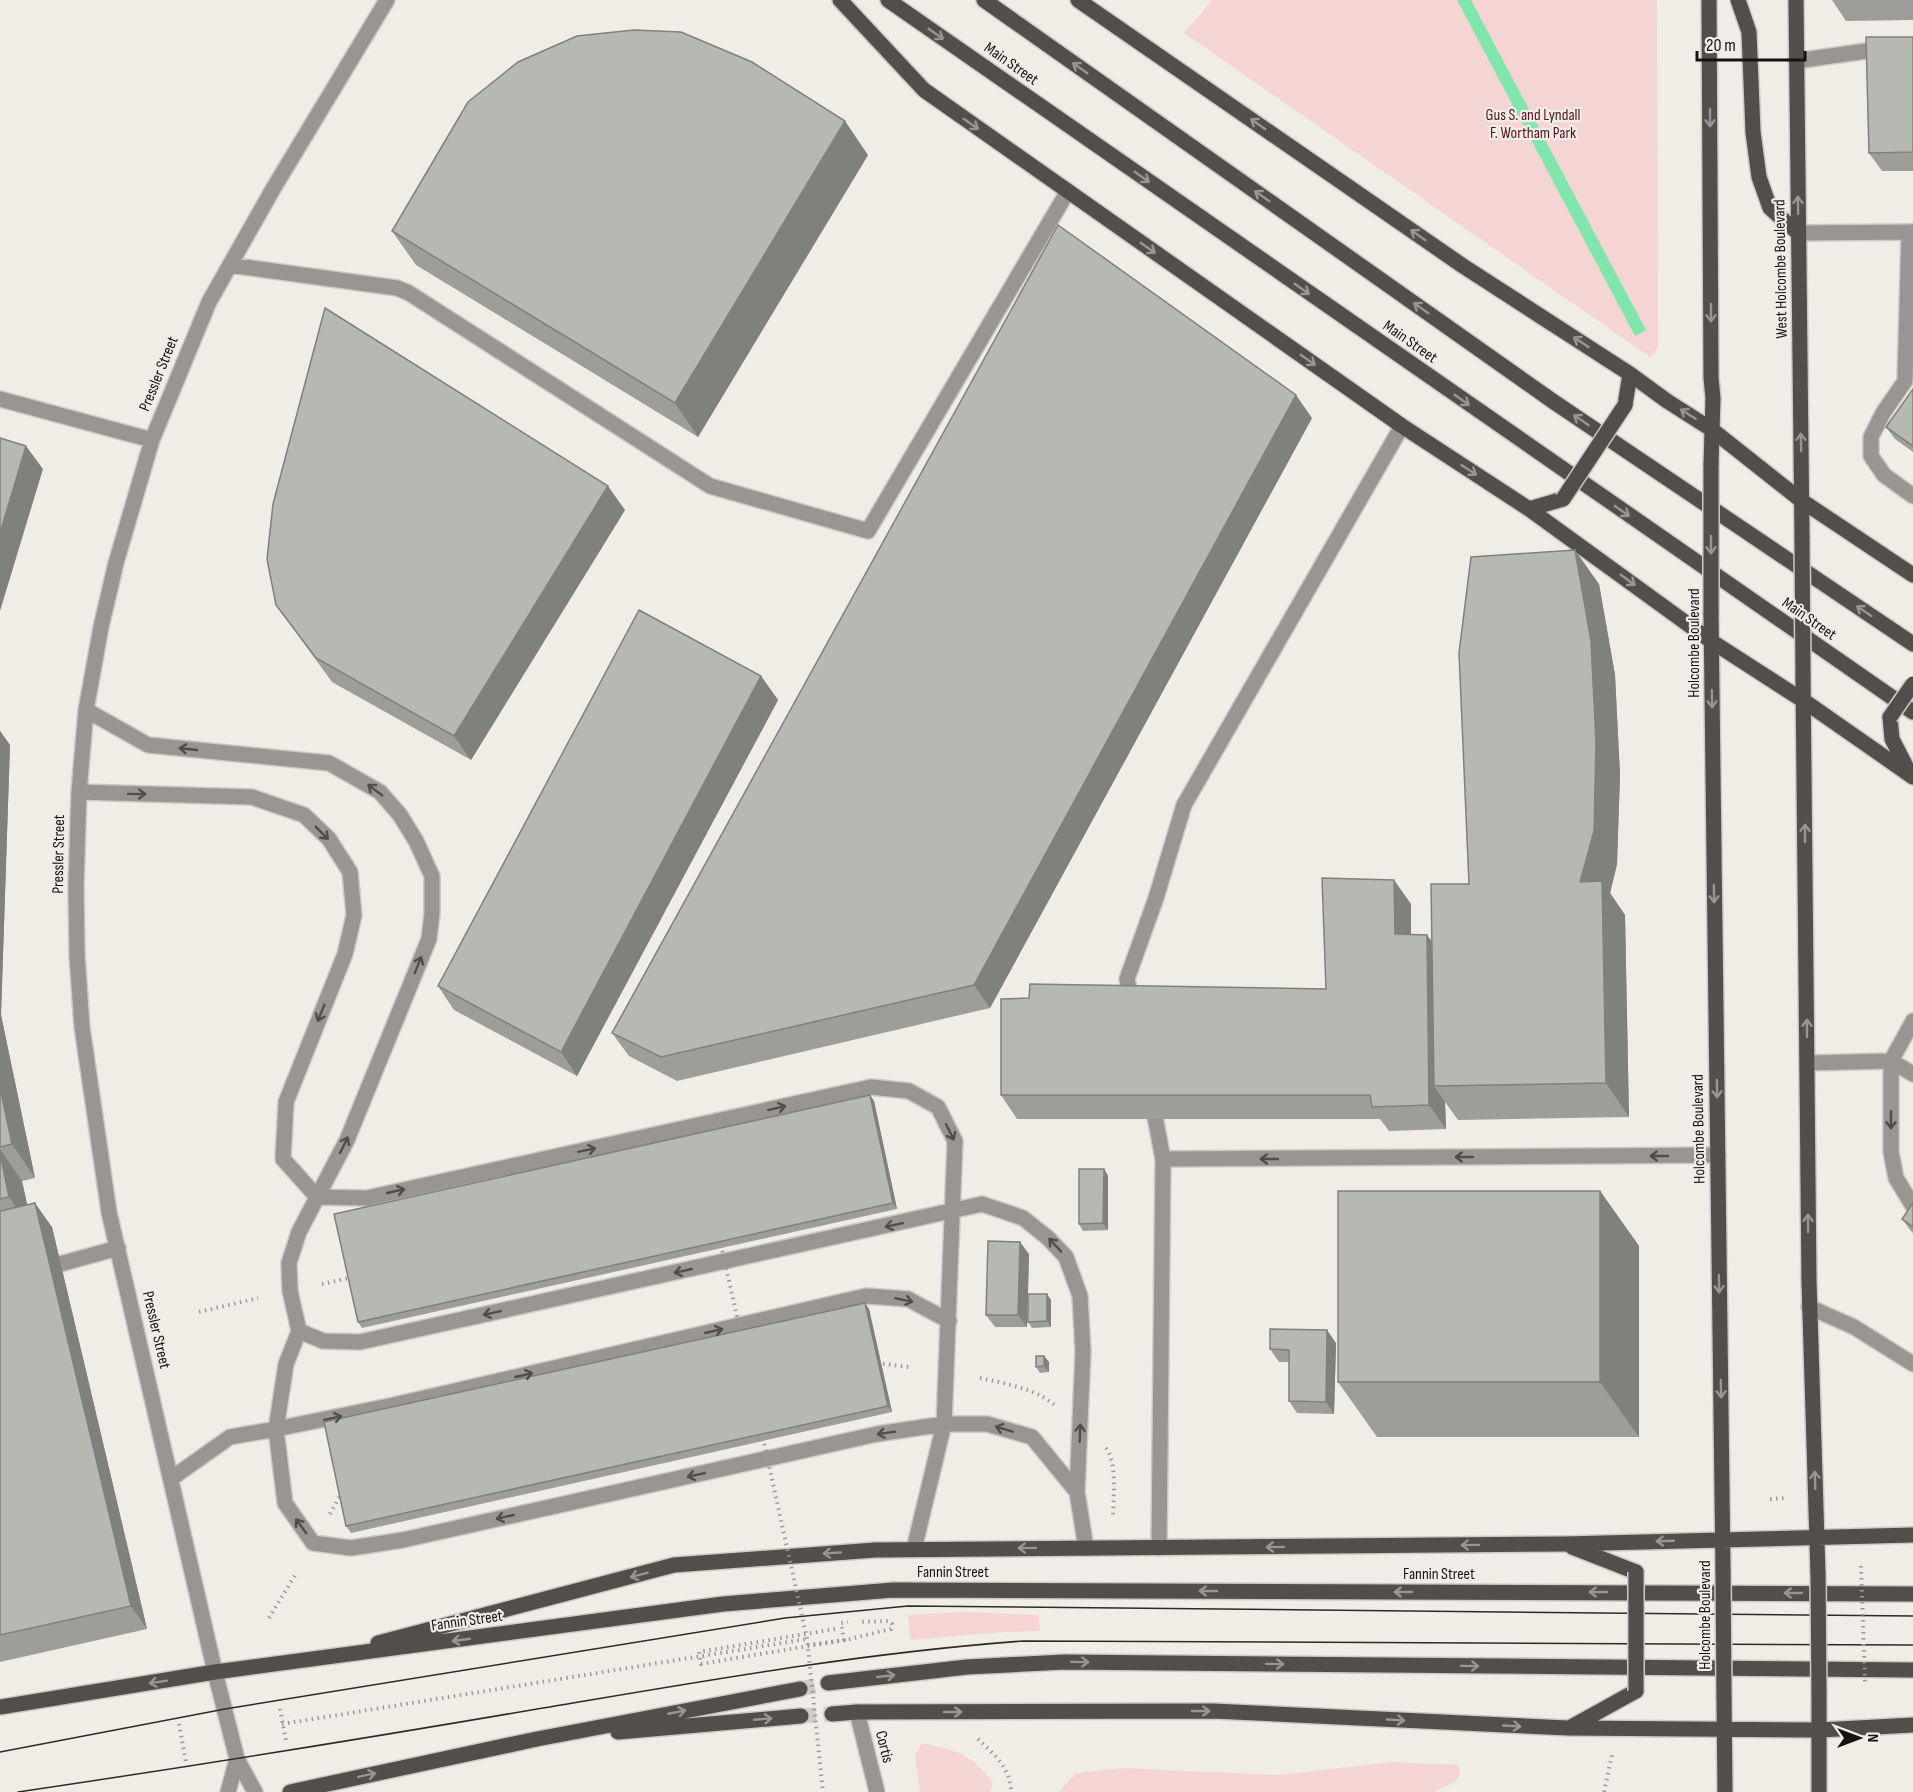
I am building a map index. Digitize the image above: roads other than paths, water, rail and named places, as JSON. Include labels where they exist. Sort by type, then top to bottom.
[{"type":"main road","points":[[840,0],[924,90],[1402,426],[1529,509],[1711,640],[1912,776]]},
{"type":"main road","name":"Main Street","points":[[888,0],[1913,712]]},
{"type":"main road","name":"Main Street","points":[[984,0],[1554,402],[1913,644]]},
{"type":"main road","points":[[1078,0],[1462,266],[1711,429],[1802,501],[1911,571]]},
{"type":"main road","points":[[1709,0],[1713,398],[1711,429]]},
{"type":"main road","points":[[1738,0],[1749,32],[1753,132],[1759,177],[1770,208],[1798,233]]},
{"type":"main road","name":"West Holcombe Boulevard","points":[[1796,0],[1804,701]]},
{"type":"main road","points":[[1529,509],[1563,499],[1625,405],[1630,374]]},
{"type":"main road","name":"Holcombe Boulevard","points":[[1711,429],[1711,640],[1725,1792]]},
{"type":"main road","points":[[1912,776],[1892,739],[1890,717],[1913,684]]},
{"type":"main road","points":[[1804,701],[1809,1307],[1818,1538],[1819,1792]]},
{"type":"main road","points":[[314,1659],[674,1565],[914,1549],[1564,1544],[1913,1535]]},
{"type":"main road","points":[[1564,1544],[1636,1572],[1636,1691],[1568,1728]]},
{"type":"main road","name":"Fannin Street","points":[[0,1707],[215,1672],[723,1604],[893,1590],[1913,1594]]},
{"type":"main road","points":[[828,1683],[967,1667],[1064,1662],[1913,1670]]},
{"type":"main road","points":[[290,1792],[537,1739],[800,1689]]},
{"type":"main road","points":[[832,1714],[857,1712],[1213,1711],[1568,1728],[1820,1730],[1913,1725]]},
{"type":"main road","points":[[537,1739],[801,1716]]},
{"type":"street","name":"Pressler Street","points":[[255,1792],[237,1759],[215,1672],[107,1200],[82,1027],[77,955],[76,886],[79,792],[86,710],[101,627],[116,563],[152,440],[209,302],[273,189],[387,0]]},
{"type":"street","points":[[1796,61],[1880,49],[1913,50]]},
{"type":"street","points":[[230,265],[397,288],[409,293],[710,486],[868,531],[1068,191]]},
{"type":"street","points":[[1798,233],[1911,232],[1905,381],[1883,413],[1871,437],[1871,456],[1884,474],[1913,496]]},
{"type":"street","points":[[0,399],[152,440]]},
{"type":"street","points":[[1134,1014],[1128,979],[1184,806],[1402,426]]},
{"type":"street","points":[[86,710],[148,745],[329,763],[380,792],[400,815],[416,841],[432,876],[429,939],[346,1140],[299,1232],[289,1263],[290,1291],[299,1331],[286,1364],[276,1430],[285,1503],[313,1543],[351,1548],[403,1540],[876,1434],[944,1424],[987,1424],[1032,1437],[1077,1492]]},
{"type":"street","points":[[79,792],[252,797],[304,815],[329,839],[350,872],[354,915],[345,954],[286,1102],[283,1159],[317,1197],[367,1198],[871,1087],[909,1091],[938,1107],[955,1141],[944,1424],[914,1549]]},
{"type":"street","points":[[1913,1022],[1890,1061],[1891,1152],[1896,1178],[1913,1206]]},
{"type":"street","points":[[1807,1063],[1890,1061],[1913,1074]]},
{"type":"street","points":[[1148,1084],[1163,1159],[1159,1548]]},
{"type":"street","points":[[1163,1159],[1718,1155]]},
{"type":"street","points":[[1896,1178],[1913,1185]]},
{"type":"street","points":[[1896,1178],[1913,1192]]},
{"type":"street","points":[[299,1331],[323,1341],[360,1342],[982,1204],[1023,1218],[1048,1238],[1066,1257],[1080,1296],[1083,1352],[1077,1492],[1086,1548]]},
{"type":"street","points":[[60,1264],[118,1248]]},
{"type":"street","points":[[172,1478],[230,1437],[276,1430],[394,1405],[866,1296],[908,1299],[949,1321]]},
{"type":"street","points":[[1809,1307],[1854,1327],[1913,1364]]},
{"type":"street","name":"Cortis","points":[[857,1712],[877,1792]]},
{"type":"street","name":"Pressler Street","points":[[228,1792],[237,1759]]},
{"type":"tunnel","points":[[800,1689],[828,1683]]},
{"type":"tunnel","points":[[801,1716],[832,1714]]},
{"type":"tram line","points":[[0,1752],[225,1709],[785,1618],[908,1606],[1913,1616]]},
{"type":"tram line","points":[[18,1792],[281,1752],[782,1669],[962,1646],[1023,1641],[1913,1645]]},
{"type":"park label","name":"Gus S. and Lyndall F. Wortham Park","points":[[1533,124]]}]
